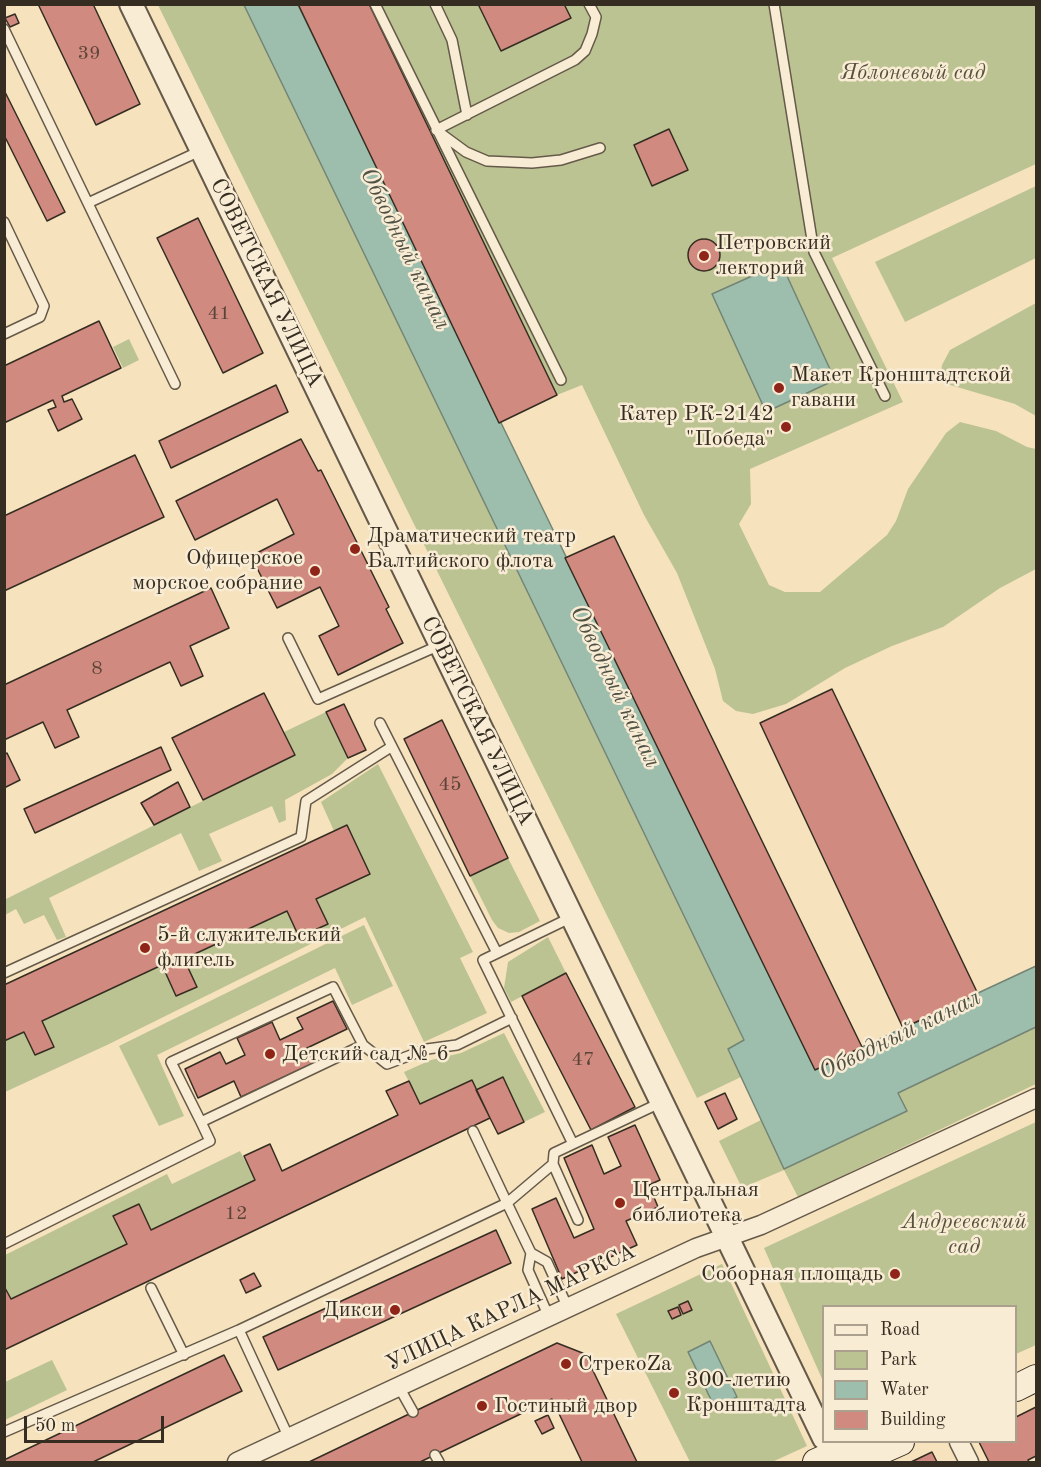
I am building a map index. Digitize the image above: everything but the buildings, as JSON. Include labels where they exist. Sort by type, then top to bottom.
[{"type":"main road","points":[[1017,1368],[1036,1359]]},
{"type":"main road","points":[[1017,1388],[1036,1378]]},
{"type":"main road","points":[[827,1452],[858,1443]]},
{"type":"main road","points":[[856,1462],[899,1443]]},
{"type":"street","name":"СОВЕТСКАЯ УЛИЦА","points":[[131,4],[727,1237],[822,1441]]},
{"type":"street","name":"УЛИЦА КАРЛА МАРКСА","points":[[237,1462],[568,1308],[727,1237],[761,1225],[1036,1098]]},
{"type":"street","points":[[960,1443],[969,1462]]},
{"type":"lane","points":[[375,4],[561,380]]},
{"type":"lane","points":[[435,4],[452,40],[467,115]]},
{"type":"lane","points":[[436,130],[575,60],[585,51],[592,34],[596,17],[589,4]]},
{"type":"lane","points":[[774,4],[814,252],[885,396]]},
{"type":"lane","points":[[4,29],[175,384]]},
{"type":"lane","points":[[436,130],[466,152],[487,161],[532,163],[561,160],[600,148]]},
{"type":"lane","points":[[88,203],[201,150]]},
{"type":"lane","points":[[4,222],[44,306],[40,317],[4,334]]},
{"type":"lane","points":[[288,638],[318,699],[440,645]]},
{"type":"lane","points":[[380,723],[497,953]]},
{"type":"lane","points":[[4,973],[301,837],[306,801],[391,747]]},
{"type":"lane","points":[[572,917],[483,960],[573,1144]]},
{"type":"lane","points":[[4,1244],[210,1141],[171,1062],[333,987],[363,1045],[387,1064],[427,1049],[457,1045],[512,1018]]},
{"type":"lane","points":[[201,1122],[363,1045]]},
{"type":"lane","points":[[578,1220],[553,1164],[554,1153],[662,1102]]},
{"type":"lane","points":[[472,1131],[531,1254],[528,1270],[549,1317]]},
{"type":"lane","points":[[4,1432],[239,1330],[507,1203],[553,1164]]},
{"type":"lane","points":[[531,1254],[547,1262],[568,1308]]},
{"type":"lane","points":[[152,1288],[184,1355]]},
{"type":"lane","points":[[239,1330],[289,1438]]},
{"type":"lane","points":[[399,1387],[413,1412]]},
{"type":"green space","points":[[158,5],[244,5],[744,1041],[728,1049],[741,1077],[697,1098]]},
{"type":"green space","name":"Яблоневый сад","points":[[369,5],[1036,5],[1036,164],[832,258],[903,402],[750,469],[751,504],[739,524],[769,585],[785,592],[820,592],[887,535],[896,521],[908,489],[946,433],[960,422],[996,431],[1027,447],[1036,449],[1036,569],[1000,588],[943,627],[892,646],[845,668],[786,704],[753,714],[736,711],[723,701],[715,669],[677,573],[644,515],[582,385],[557,395]]},
{"type":"green space","points":[[1036,186],[1036,258],[905,322],[875,262]]},
{"type":"green space","points":[[1036,303],[1036,416],[1015,404],[940,382],[942,365],[950,350]]},
{"type":"green space","points":[[129,339],[139,360],[123,368],[113,347]]},
{"type":"green space","points":[[326,712],[348,758],[332,774],[285,800],[286,820],[279,823],[272,806],[209,834],[222,861],[199,871],[181,833],[49,898],[66,937],[57,940],[44,915],[24,924],[16,909],[5,915],[4,900],[295,755],[284,732]]},
{"type":"green space","points":[[378,764],[473,952],[460,958],[487,1013],[424,1042],[365,917],[107,1045],[5,1092],[4,1041],[24,1032],[35,1055],[53,1047],[42,1021],[162,965],[176,996],[184,959],[287,911],[299,937],[328,924],[316,899],[370,874],[334,831],[321,802]]},
{"type":"green space","points":[[508,858],[540,921],[519,932],[509,933],[498,928],[492,920],[470,876]]},
{"type":"green space","points":[[364,925],[393,986],[352,1005],[335,968],[157,1055],[184,1116],[159,1126],[119,1046]]},
{"type":"green space","points":[[548,937],[566,973],[511,1002],[504,988],[508,962]]},
{"type":"green space","points":[[1036,1027],[1036,1084],[798,1197],[784,1170],[742,1188],[719,1141],[761,1120],[785,1169],[906,1111],[898,1093]]},
{"type":"green space","points":[[504,1033],[545,1112],[524,1122],[503,1077],[476,1090],[471,1080],[420,1104],[404,1072],[431,1060],[461,1053]]},
{"type":"green space","name":"Андреевский сад","points":[[1036,1122],[1036,1345],[1017,1354],[1017,1305],[822,1305],[822,1379],[764,1248]]},
{"type":"green space","points":[[240,1151],[255,1180],[151,1230],[138,1204],[113,1216],[127,1244],[11,1299],[5,1286],[5,1255],[167,1174],[172,1184]]},
{"type":"green space","points":[[722,1264],[807,1446],[772,1462],[690,1462],[616,1314]]},
{"type":"green space","points":[[52,1360],[67,1390],[5,1420],[5,1382]]},
{"type":"water","name":"Обводный канал","points":[[244,5],[298,5],[815,1069],[1036,966],[1036,1027],[898,1093],[907,1111],[784,1169],[728,1049],[744,1040]]},
{"type":"water","points":[[781,263],[835,380],[766,412],[712,294]]},
{"type":"water","points":[[710,1341],[737,1397],[715,1408],[688,1352]]},
{"type":"place","name":"Петровский лекторий","points":[[704,256]]},
{"type":"place","name":"Макет Кронштадтской гавани","points":[[779,388]]},
{"type":"place","name":"Катер РК-2142 \"Победа\"","points":[[786,427]]},
{"type":"place","name":"Драматический театр Балтийского флота","points":[[355,549]]},
{"type":"place","name":"Офицерское морское собрание","points":[[315,571]]},
{"type":"place","name":"5-й служительский флигель","points":[[145,948]]},
{"type":"place","name":"Детский сад № 6","points":[[270,1054]]},
{"type":"place","name":"Центральная библиотека","points":[[620,1203]]},
{"type":"place","name":"Соборная площадь","points":[[895,1274]]},
{"type":"place","name":"Дикси","points":[[395,1310]]},
{"type":"place","name":"СтрекоZа","points":[[566,1364]]},
{"type":"place","name":"300-летию Кронштадта","points":[[674,1393]]},
{"type":"place","name":"Гостиный двор","points":[[482,1406]]}]
